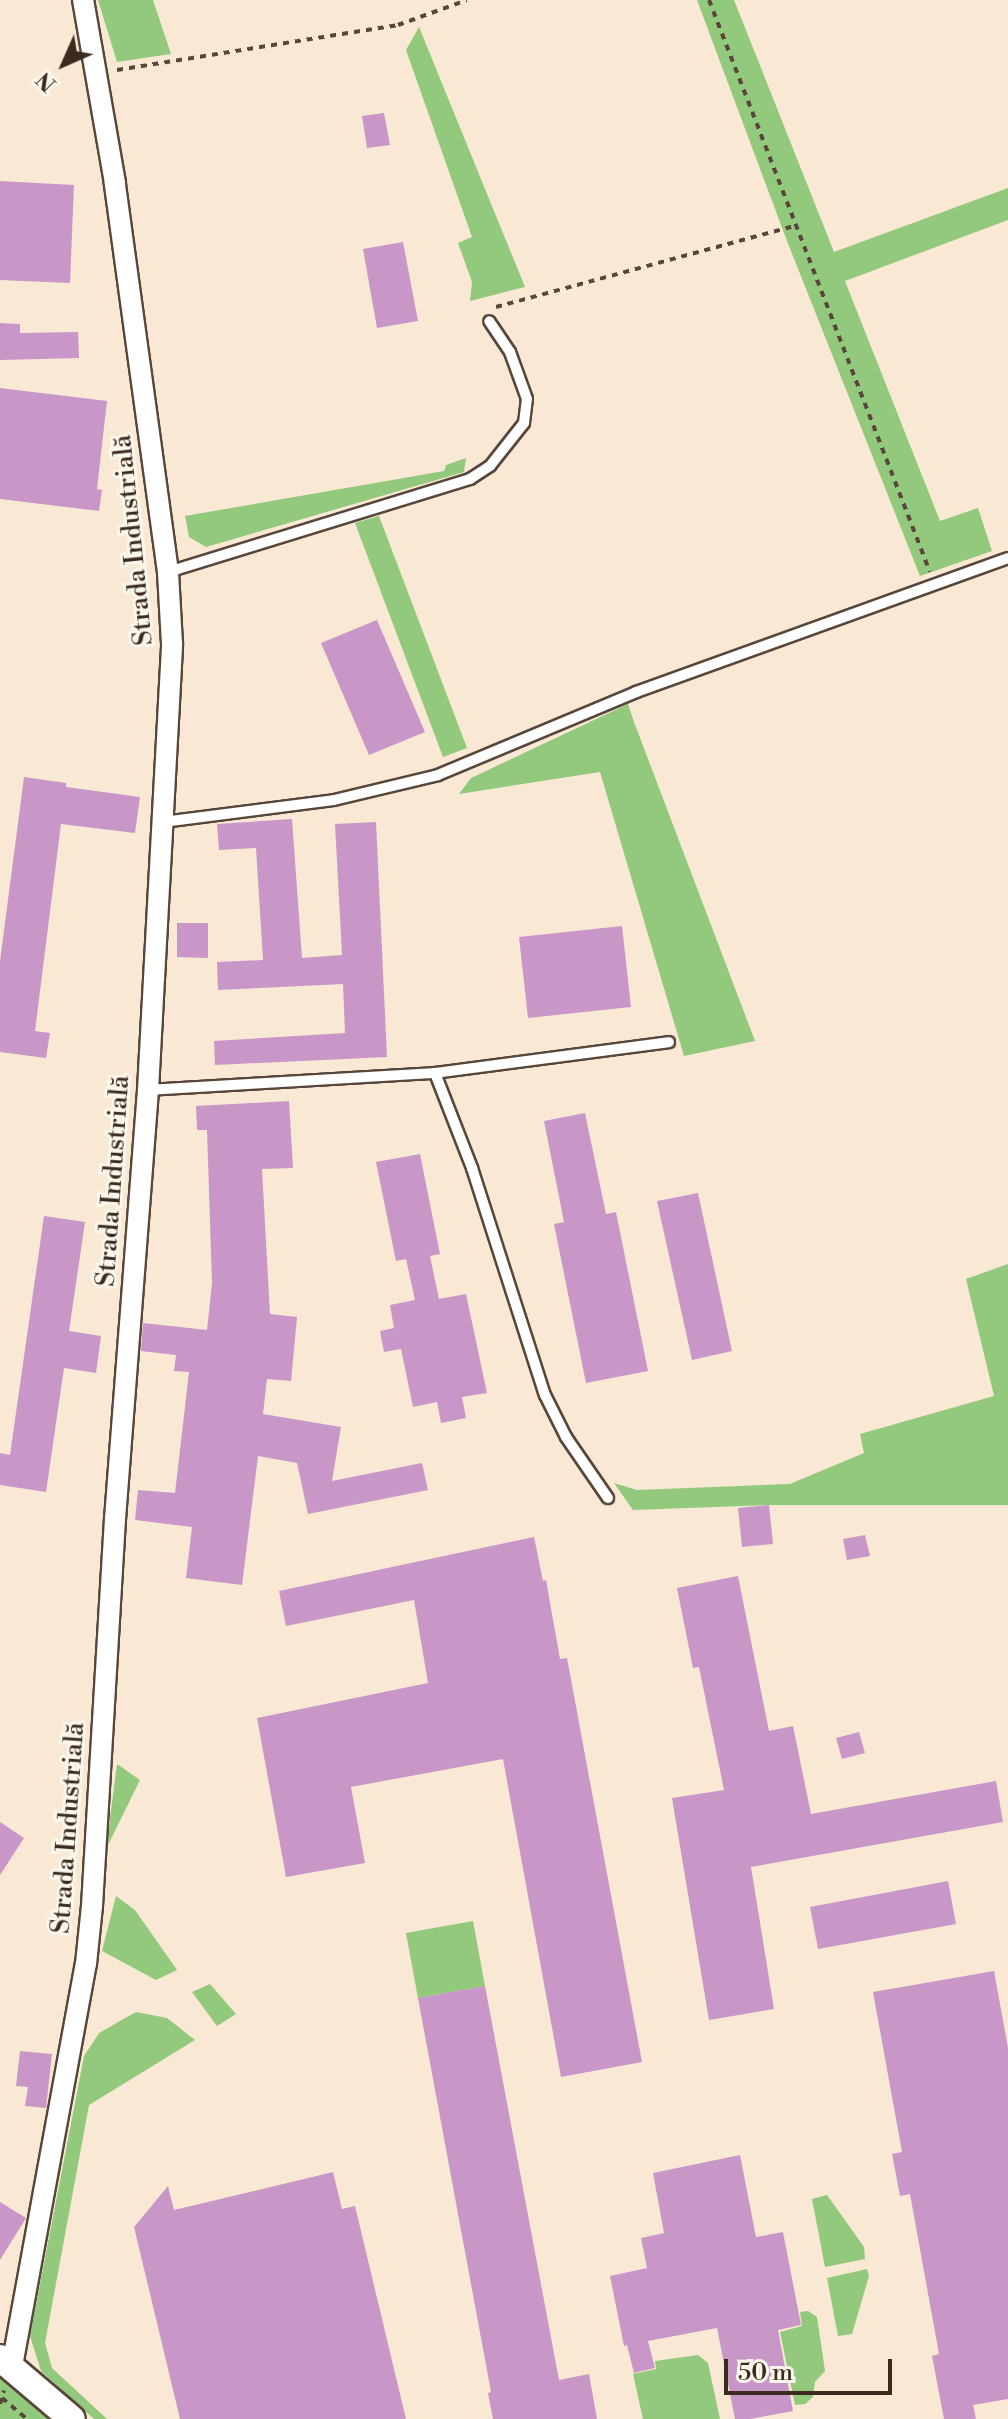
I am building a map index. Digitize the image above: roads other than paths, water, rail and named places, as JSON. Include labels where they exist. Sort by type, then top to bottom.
[{"type":"street","name":"Strada Industrială","points":[[6,2362],[86,1964],[148,1090],[172,644],[168,572],[98,73],[83,0]]},
{"type":"street","points":[[6,2362],[72,2419]]},
{"type":"lane","points":[[168,572],[470,479],[490,466],[524,423],[527,399],[510,352],[489,321]]},
{"type":"lane","points":[[163,822],[334,800],[438,775],[636,692],[934,582],[1008,558]]},
{"type":"lane","points":[[148,1090],[435,1073],[669,1042]]},
{"type":"lane","points":[[435,1073],[472,1168],[545,1395],[571,1445],[608,1498]]}]
